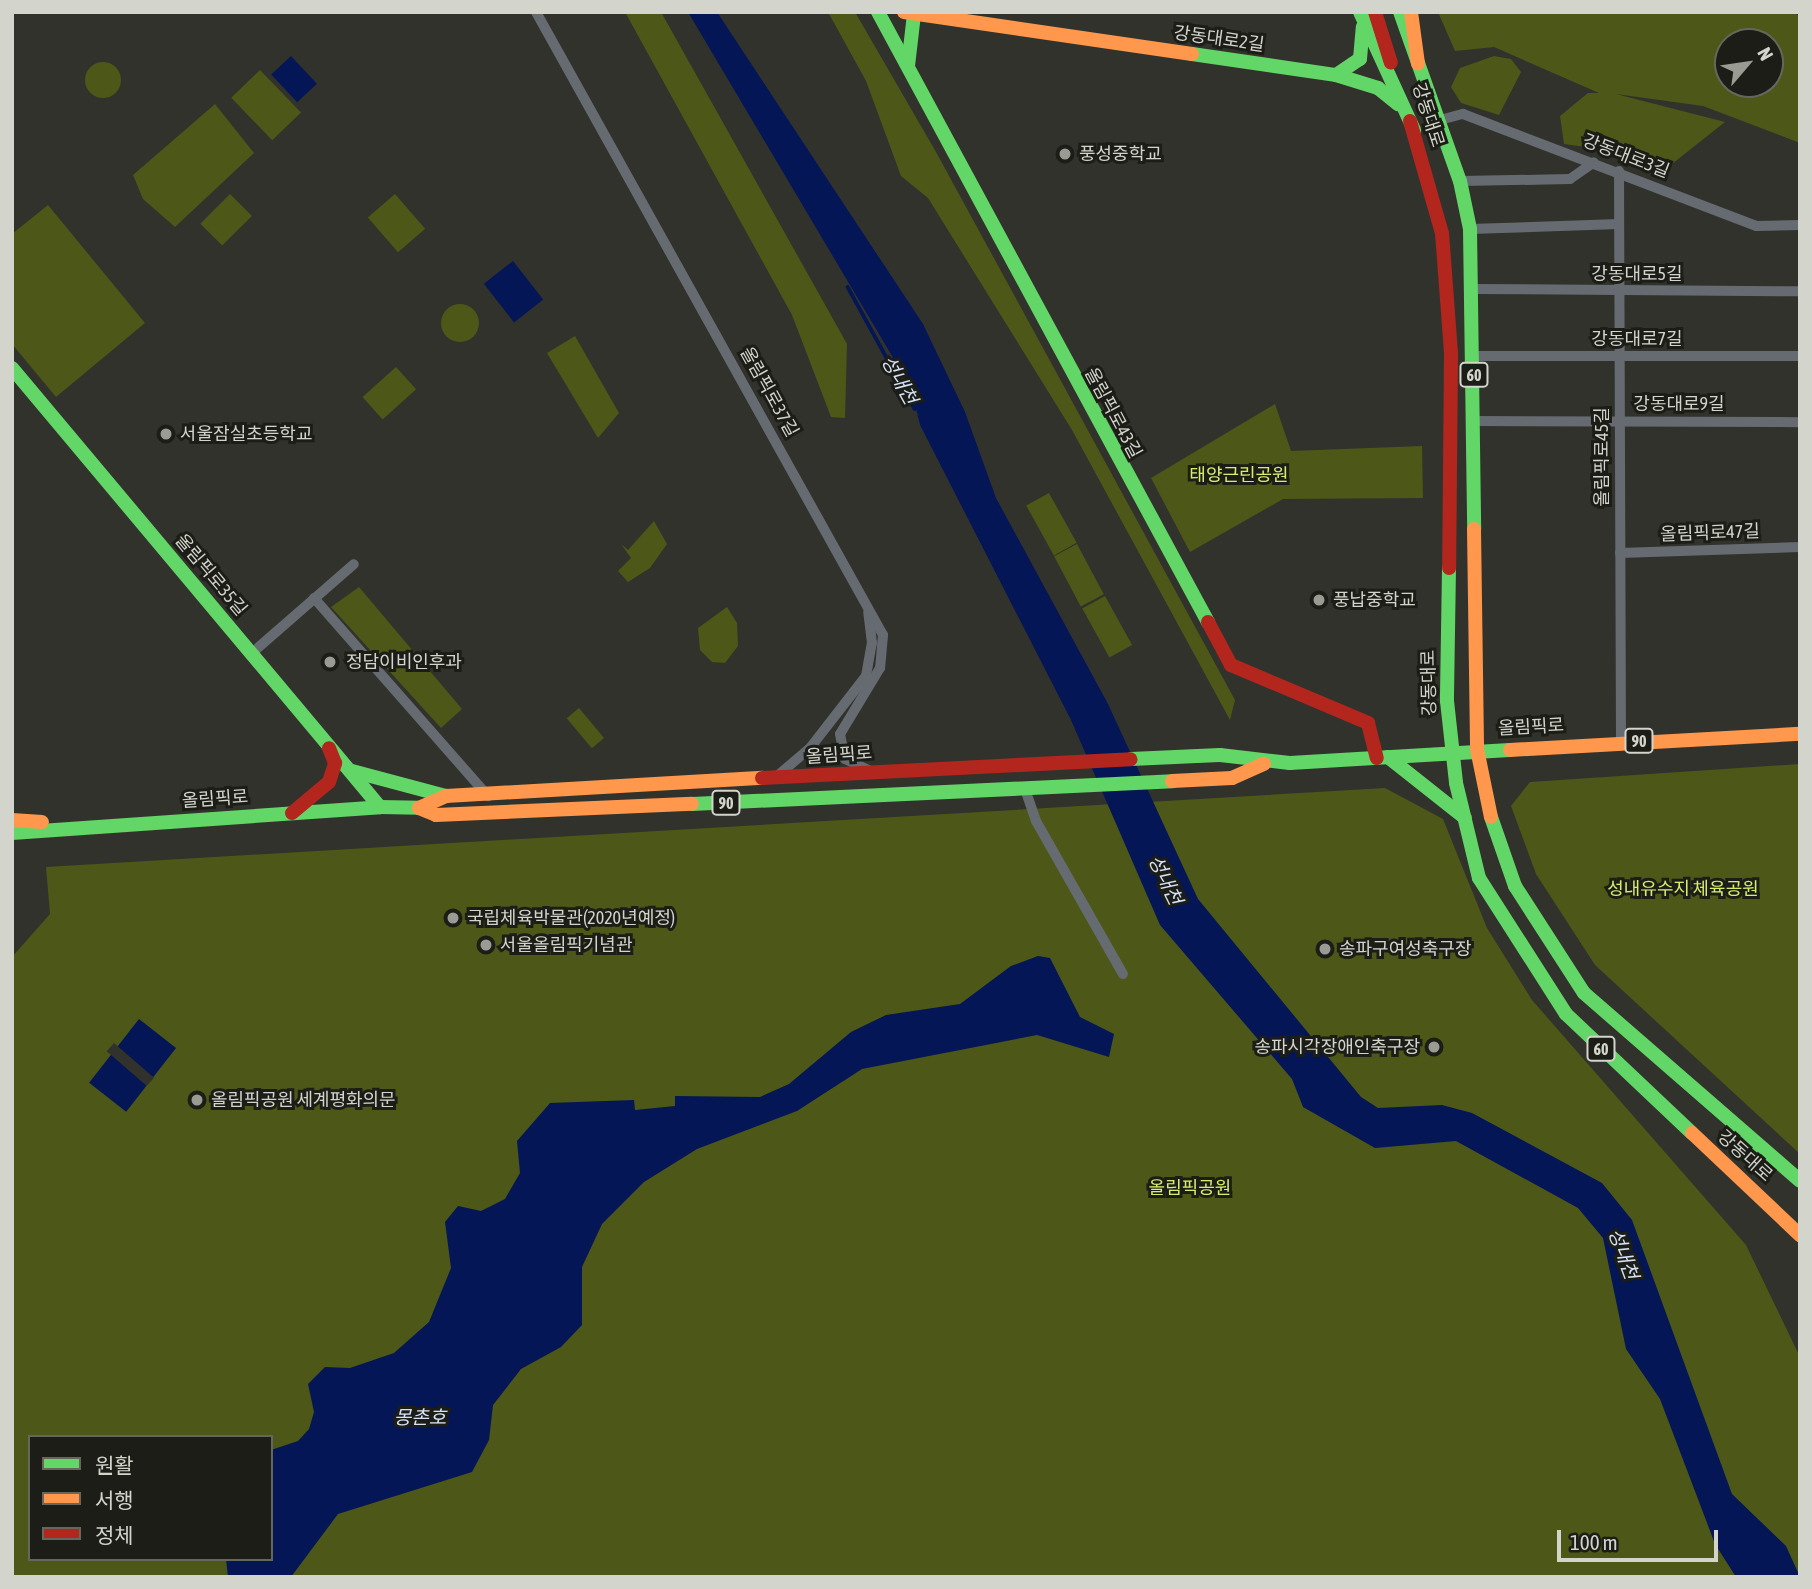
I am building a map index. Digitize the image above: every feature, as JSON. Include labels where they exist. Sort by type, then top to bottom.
[{"type":"main road","name":"올림픽로43길","points":[[878,12],[1230,665],[1368,723],[1382,758]]},
{"type":"main road","name":"강동대로","points":[[1400,12],[1460,180],[1470,229],[1474,289],[1478,749],[1490,813],[1515,886],[1584,993],[1800,1181]]},
{"type":"main road","points":[[1411,12],[1418,64]]},
{"type":"main road","points":[[908,66],[909,13]]},
{"type":"main road","name":"강동대로2길","points":[[909,13],[1336,75],[1378,88],[1398,104]]},
{"type":"main road","points":[[1336,75],[1360,58],[1366,15]]},
{"type":"main road","points":[[1366,15],[1398,104],[1413,130]]},
{"type":"main road","name":"강동대로","points":[[1366,15],[1413,130],[1442,233],[1451,354],[1451,752],[1479,878],[1566,1014],[1800,1234]]},
{"type":"main road","name":"올림픽로35길","points":[[12,368],[380,807]]},
{"type":"main road","name":"올림픽로","points":[[419,808],[446,796],[488,796],[874,772],[1220,755],[1264,764],[1382,758],[1478,749],[1800,734]]},
{"type":"main road","points":[[292,813],[329,782],[335,763],[326,740]]},
{"type":"main road","points":[[1382,758],[1465,818]]},
{"type":"main road","name":"올림픽로","points":[[12,833],[380,807],[419,808],[436,815],[490,814],[1232,778],[1264,764]]},
{"type":"main road","points":[[351,771],[446,796]]},
{"type":"main road","name":"90","points":[[12,820],[87,826]]},
{"type":"street","name":"올림픽로37길","points":[[536,12],[867,606],[872,643],[866,676],[810,748],[772,780]]},
{"type":"street","name":"강동대로3길","points":[[1440,120],[1463,114],[1756,226],[1800,225]]},
{"type":"street","points":[[1460,180],[1570,179],[1594,162]]},
{"type":"street","name":"올림픽로45길","points":[[1619,172],[1621,742]]},
{"type":"street","points":[[1470,229],[1619,224]]},
{"type":"street","name":"강동대로5길","points":[[1474,289],[1800,292]]},
{"type":"street","name":"강동대로7길","points":[[1474,356],[1800,356]]},
{"type":"street","name":"강동대로9길","points":[[1475,421],[1800,422]]},
{"type":"street","name":"올림픽로47길","points":[[1620,553],[1800,547]]},
{"type":"street","points":[[252,653],[354,564]]},
{"type":"street","points":[[314,598],[488,796]]},
{"type":"street","points":[[867,606],[883,635],[880,668],[840,734],[839,746],[845,759],[874,772]]},
{"type":"street","points":[[1029,789],[1035,821],[1123,974]]},
{"type":"green space","points":[[625,12],[661,12],[847,344],[845,418],[831,417],[792,315]]},
{"type":"green space","points":[[828,12],[855,12],[936,152],[1235,700],[1230,720],[1072,430],[928,198],[901,176],[866,81]]},
{"type":"green space","points":[[1438,12],[1792,12],[1800,16],[1800,143],[1703,106],[1616,94],[1725,122],[1658,175],[1593,148],[1564,144],[1560,116],[1588,93],[1599,93],[1494,47],[1455,51]]},
{"type":"green space","points":[[1494,56],[1511,59],[1521,72],[1499,115],[1461,103],[1451,87],[1460,68]]},
{"type":"green space","points":[[103,62],[116,67],[121,80],[116,93],[103,98],[90,93],[85,80],[90,67]]},
{"type":"green space","points":[[260,70],[301,112],[272,140],[231,98]]},
{"type":"green space","points":[[215,104],[254,153],[175,227],[143,199],[133,175]]},
{"type":"green space","points":[[230,194],[252,216],[222,246],[200,224]]},
{"type":"green space","points":[[395,194],[425,229],[398,252],[368,218]]},
{"type":"green space","points":[[48,205],[145,323],[56,397],[12,344],[12,234]]},
{"type":"green space","points":[[460,304],[473,310],[479,323],[473,336],[460,342],[447,336],[441,323],[447,310]]},
{"type":"green space","points":[[575,336],[619,413],[598,438],[547,353]]},
{"type":"green space","points":[[396,367],[416,389],[383,419],[363,397]]},
{"type":"green space","name":"태양근린공원","points":[[1275,404],[1291,451],[1422,446],[1423,498],[1283,499],[1190,552],[1151,478]]},
{"type":"green space","points":[[1049,493],[1077,543],[1054,555],[1026,506]]},
{"type":"green space","points":[[654,521],[667,544],[650,568],[628,582],[618,571],[631,558],[621,544],[628,550]]},
{"type":"green space","points":[[1077,544],[1104,594],[1081,607],[1054,556]]},
{"type":"green space","points":[[359,587],[462,709],[441,728],[331,607]]},
{"type":"green space","points":[[1105,596],[1132,645],[1109,658],[1082,609]]},
{"type":"green space","points":[[727,607],[737,623],[738,646],[725,663],[712,662],[700,650],[698,628]]},
{"type":"green space","points":[[579,708],[604,738],[592,748],[567,718]]},
{"type":"green space","name":"성내유수지 체육공원","points":[[1800,764],[1800,1154],[1595,965],[1536,874],[1511,806],[1530,782]]},
{"type":"green space","name":"올림픽공원","points":[[1385,788],[1443,819],[1487,928],[1532,1000],[1746,1245],[1800,1357],[1800,1577],[12,1577],[12,957],[50,914],[46,867]]},
{"type":"water","name":"성내천","points":[[688,12],[717,12],[923,324],[965,412],[996,498],[1108,704],[1198,899],[1361,1097],[1378,1108],[1442,1105],[1472,1113],[1602,1183],[1632,1220],[1732,1494],[1786,1546],[1800,1577],[1736,1577],[1715,1544],[1660,1399],[1626,1349],[1603,1238],[1578,1208],[1456,1141],[1375,1148],[1303,1107],[1292,1079],[1160,925],[1071,720],[920,425],[911,388]]},
{"type":"water","points":[[291,56],[317,84],[297,102],[271,74]]},
{"type":"water","points":[[513,261],[543,300],[514,322],[484,284]]},
{"type":"water","name":"몽촌호","points":[[1038,956],[1050,958],[1080,1017],[1114,1034],[1109,1057],[1037,1035],[862,1069],[797,1111],[697,1149],[644,1182],[602,1224],[582,1267],[582,1325],[561,1347],[521,1369],[493,1405],[489,1440],[472,1472],[338,1514],[291,1577],[228,1577],[226,1561],[273,1561],[273,1449],[298,1441],[309,1429],[314,1412],[308,1384],[325,1367],[350,1368],[394,1353],[429,1322],[451,1268],[445,1222],[458,1206],[481,1211],[505,1199],[520,1173],[517,1141],[550,1103],[634,1100],[635,1110],[675,1106],[675,1096],[760,1097],[789,1084],[851,1032],[886,1015],[960,1004],[1011,966]]},
{"type":"water","points":[[139,1019],[176,1048],[126,1112],[89,1083]]},
{"type":"pier","points":[[114,1043],[154,1078],[147,1086],[107,1051]]},
{"type":"waterway","name":"성내천","points":[[848,287],[915,409]]},
{"type":"traffic: fast","points":[[878,12],[1208,622]]},
{"type":"traffic: fast","points":[[1360,12],[1414,130]]},
{"type":"traffic: fast","points":[[1400,12],[1460,181],[1470,229],[1474,529]]},
{"type":"traffic: fast","points":[[908,66],[914,14]]},
{"type":"traffic: fast","points":[[1336,75],[1360,59],[1363,27]]},
{"type":"traffic: fast","points":[[1192,54],[1336,75],[1378,88],[1398,104]]},
{"type":"traffic: fast","points":[[12,368],[380,807],[419,808]]},
{"type":"traffic: fast","points":[[1449,568],[1447,701],[1456,783],[1479,878],[1566,1014],[1692,1133]]},
{"type":"traffic: fast","points":[[1131,759],[1220,755],[1290,763],[1510,750]]},
{"type":"traffic: fast","points":[[1388,757],[1465,818]]},
{"type":"traffic: fast","points":[[352,771],[446,796]]},
{"type":"traffic: fast","points":[[692,804],[1172,781]]},
{"type":"traffic: fast","points":[[12,833],[380,807]]},
{"type":"traffic: fast","points":[[1491,817],[1515,886],[1584,993],[1800,1181]]},
{"type":"traffic: slow","points":[[904,12],[1192,54]]},
{"type":"traffic: slow","points":[[1411,12],[1418,64]]},
{"type":"traffic: slow","points":[[1474,529],[1477,749],[1491,817]]},
{"type":"traffic: slow","points":[[1510,750],[1800,734]]},
{"type":"traffic: slow","points":[[1172,781],[1232,778],[1264,764]]},
{"type":"traffic: slow","points":[[419,808],[446,796],[762,778]]},
{"type":"traffic: slow","points":[[419,808],[436,815],[692,804]]},
{"type":"traffic: slow","points":[[12,820],[42,822]]},
{"type":"traffic: slow","points":[[1692,1133],[1800,1235]]},
{"type":"traffic: jam","points":[[1375,12],[1391,63]]},
{"type":"traffic: jam","points":[[1410,121],[1442,233],[1451,354],[1449,568]]},
{"type":"traffic: jam","points":[[1208,622],[1231,665],[1368,723],[1377,758]]},
{"type":"traffic: jam","points":[[292,813],[329,782],[335,763],[329,748]]},
{"type":"traffic: jam","points":[[762,778],[1131,759]]},
{"type":"place","name":"풍성중학교","points":[[1065,154]]},
{"type":"place","name":"서울잠실초등학교","points":[[166,434]]},
{"type":"place","name":"풍납중학교","points":[[1319,600]]},
{"type":"place","name":"정담이비인후과","points":[[330,662]]},
{"type":"place","name":"국립체육박물관(2020년예정)","points":[[453,918]]},
{"type":"place","name":"서울올림픽기념관","points":[[486,945]]},
{"type":"place","name":"송파구여성축구장","points":[[1325,949]]},
{"type":"place","name":"송파시각장애인축구장","points":[[1434,1047]]},
{"type":"place","name":"올림픽공원 세계평화의문","points":[[197,1100]]}]
